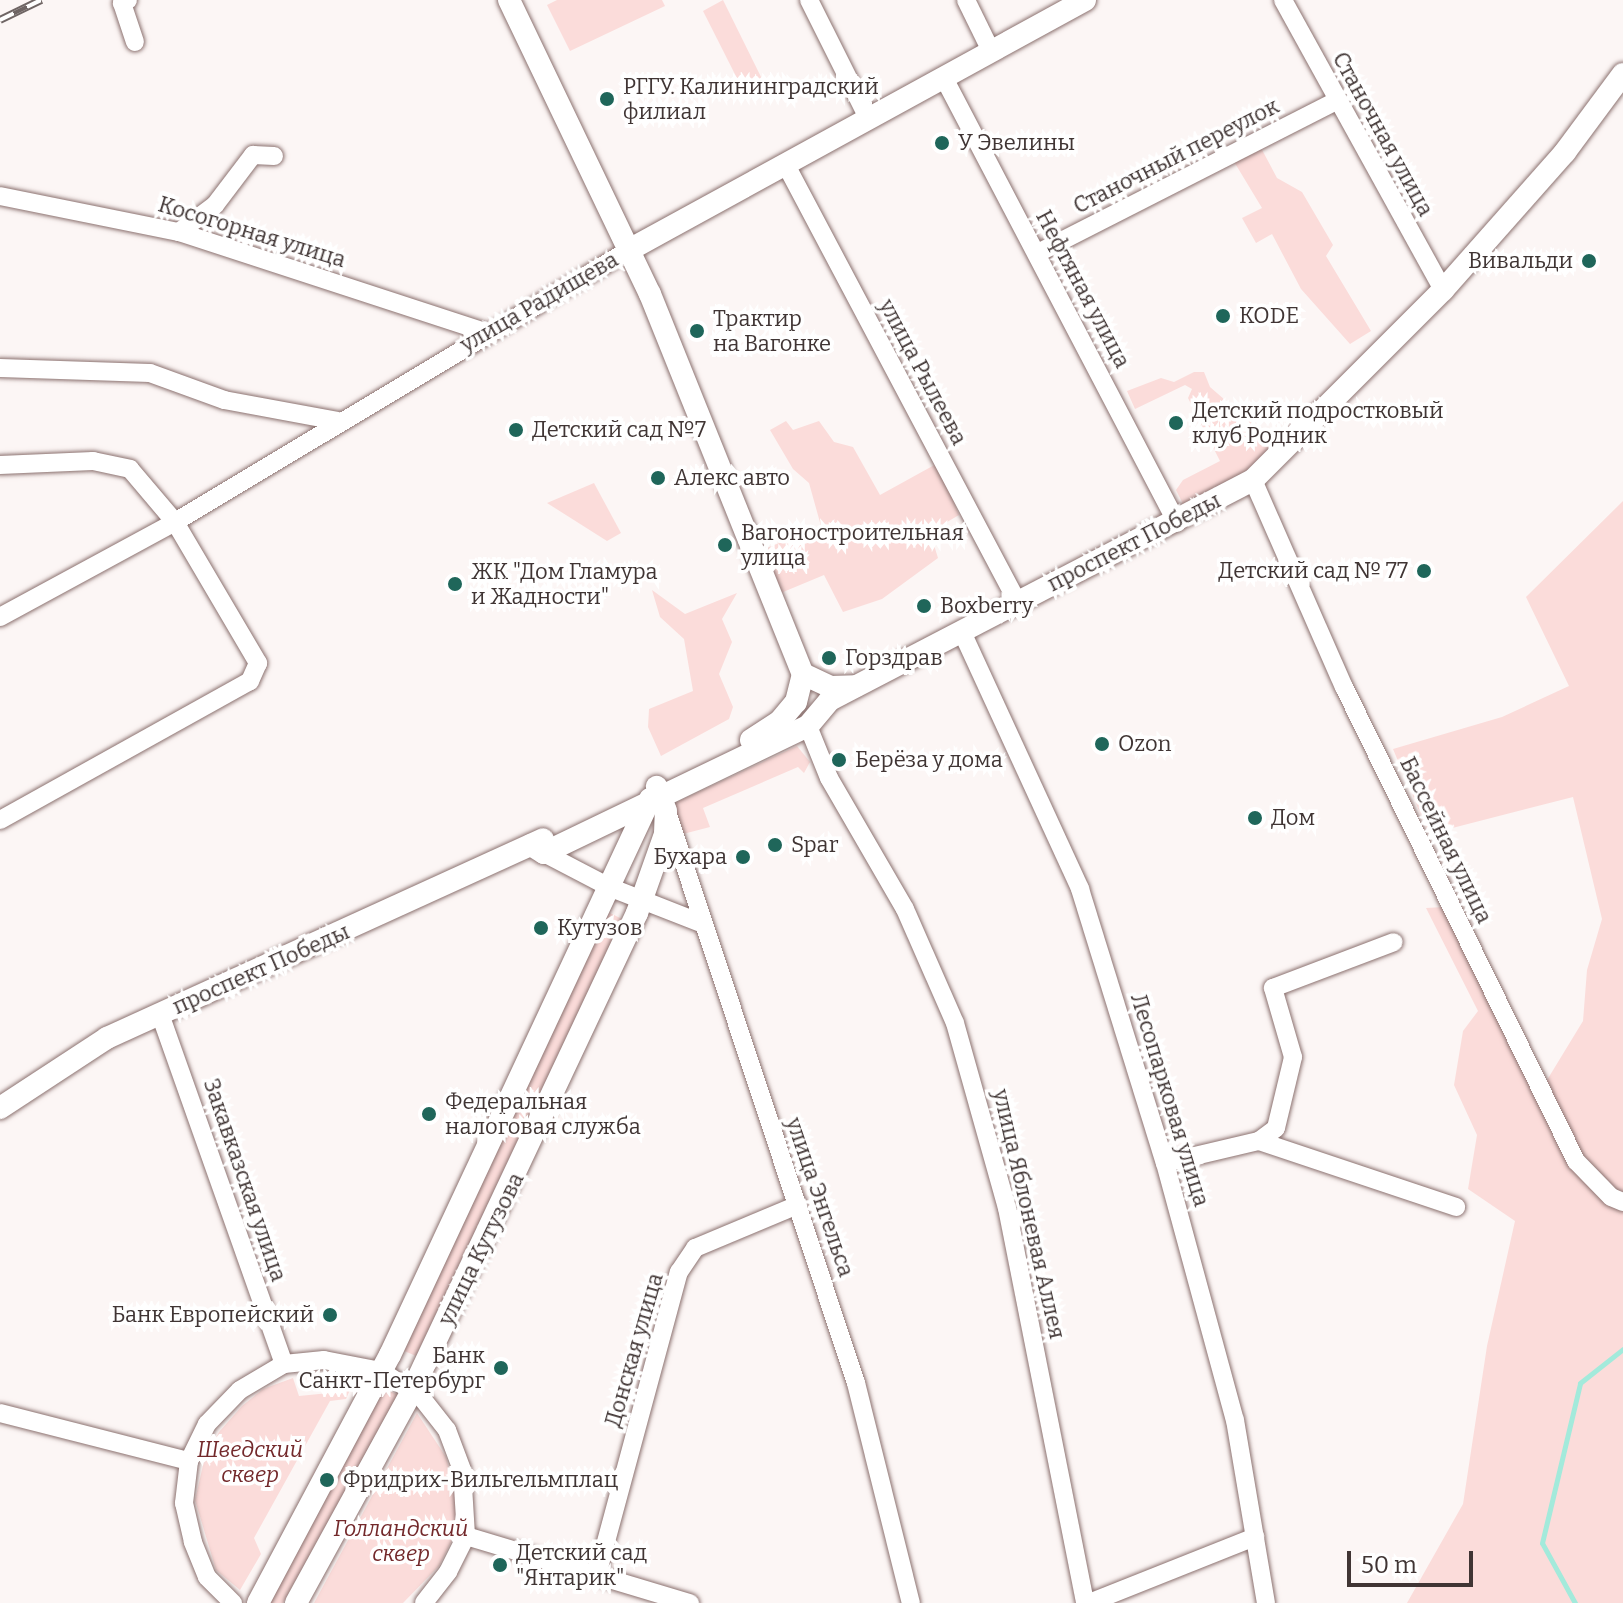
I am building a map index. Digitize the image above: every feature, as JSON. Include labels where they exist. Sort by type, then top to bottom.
[{"type":"main road","points":[[509,0],[629,250],[803,674],[831,687],[860,685]]},
{"type":"main road","name":"улица Радищева","points":[[629,250],[1085,0]]},
{"type":"main road","name":"проспект Победы","points":[[0,1108],[107,1038],[537,849],[658,800],[808,726],[830,700],[1177,523],[1253,480],[1443,290],[1565,152],[1623,74]]},
{"type":"main road","name":"проспект Победы","points":[[658,800],[779,722],[801,694],[803,674]]},
{"type":"main road","name":"улица Кутузова","points":[[258,1603],[381,1371],[609,887],[658,800]]},
{"type":"main road","name":"улица Кутузова","points":[[296,1603],[412,1391],[642,898],[665,834],[658,800]]},
{"type":"street","points":[[128,0],[122,3],[135,42]]},
{"type":"street","points":[[809,0],[869,120]]},
{"type":"street","points":[[966,0],[991,51]]},
{"type":"street","name":"Станочная улица","points":[[1283,0],[1443,290]]},
{"type":"street","name":"Нефтяная улица","points":[[944,78],[1177,523]]},
{"type":"street","name":"Станочный переулок","points":[[1038,253],[1336,101]]},
{"type":"street","points":[[179,232],[215,205],[253,155],[274,156]]},
{"type":"street","name":"улица Рылеева","points":[[786,165],[1017,602]]},
{"type":"street","name":"Косогорная улица","points":[[0,196],[179,232],[485,332]]},
{"type":"street","name":"улица Радищева","points":[[0,617],[175,522],[485,332],[629,250]]},
{"type":"street","points":[[0,368],[150,373],[224,400],[337,421]]},
{"type":"street","points":[[0,465],[93,461],[130,469],[175,522],[258,663],[257,673],[0,820]]},
{"type":"street","name":"Бассейная улица","points":[[1253,480],[1344,687],[1576,1161],[1617,1199]]},
{"type":"street","name":"Лесопарковая улица","points":[[962,632],[1080,889],[1165,1163],[1235,1420],[1266,1603]]},
{"type":"street","name":"улица Яблоневая Аллея","points":[[808,726],[829,778],[905,909],[955,1023],[993,1147],[1087,1603]]},
{"type":"street","name":"улица Энгельса","points":[[658,800],[856,1383],[911,1603]]},
{"type":"street","points":[[537,849],[609,887],[701,923]]},
{"type":"street","points":[[1165,1163],[1259,1141],[1276,1128],[1293,1057],[1273,988],[1394,942]]},
{"type":"street","name":"Закавказская улица","points":[[160,1014],[284,1364]]},
{"type":"street","points":[[1259,1141],[1456,1207]]},
{"type":"street","name":"Донская улица","points":[[597,1575],[679,1272],[695,1248],[798,1205]]},
{"type":"street","points":[[233,1603],[207,1577],[193,1542],[184,1503],[189,1461],[207,1424],[240,1390],[284,1364],[349,1361],[381,1371],[412,1391],[447,1430],[462,1470],[466,1536],[424,1603]]},
{"type":"street","points":[[0,1413],[189,1461]]},
{"type":"street","points":[[466,1536],[690,1603]]},
{"type":"street","points":[[1087,1603],[1255,1537]]},
{"type":"green space","points":[[557,0],[662,0],[665,6],[570,51],[547,5]]},
{"type":"green space","points":[[723,0],[767,89],[748,100],[703,11]]},
{"type":"green space","points":[[1260,146],[1277,178],[1302,192],[1333,245],[1326,256],[1371,331],[1350,344],[1301,289],[1272,234],[1256,243],[1242,218],[1262,208],[1233,160]]},
{"type":"green space","points":[[1194,372],[1204,372],[1210,387],[1278,446],[1245,478],[1186,510],[1176,490],[1183,480],[1220,461],[1188,398],[1192,389],[1185,385],[1135,409],[1127,391],[1161,378],[1174,382]]},
{"type":"green space","points":[[786,421],[793,430],[819,421],[834,442],[853,447],[880,495],[938,463],[959,515],[930,532],[938,558],[882,599],[843,612],[824,575],[776,595],[757,552],[821,526],[809,483],[793,469],[770,430]]},
{"type":"green space","points":[[594,483],[621,533],[607,541],[547,503]]},
{"type":"green space","points":[[1623,501],[1623,1603],[1407,1603],[1463,1504],[1487,1346],[1515,1221],[1468,1189],[1477,1135],[1454,1085],[1463,1031],[1478,1011],[1426,908],[1443,907],[1544,1085],[1583,1021],[1587,970],[1602,919],[1573,797],[1429,834],[1393,749],[1502,717],[1569,686],[1526,597]]},
{"type":"green space","points":[[652,590],[685,614],[737,593],[722,619],[732,642],[719,674],[733,707],[729,719],[661,756],[648,727],[649,709],[693,691],[684,639],[660,617]]},
{"type":"green space","points":[[797,746],[810,762],[804,773],[798,767],[703,808],[710,827],[683,834],[672,807],[679,801]]},
{"type":"green space","points":[[608,912],[622,919],[416,1356],[402,1350]]},
{"type":"green space","name":"Шведский сквер","points":[[293,1378],[299,1396],[339,1392],[345,1382],[352,1385],[346,1399],[330,1401],[254,1538],[261,1554],[240,1590],[216,1570],[195,1500],[204,1461],[219,1432],[242,1406],[263,1389]]},
{"type":"green space","points":[[384,1388],[398,1395],[283,1603],[269,1603]]},
{"type":"green space","name":"Голландский сквер","points":[[417,1413],[446,1457],[456,1495],[458,1528],[439,1566],[403,1603],[314,1603]]},
{"type":"waterway","points":[[1575,1603],[1542,1543],[1580,1383],[1623,1349]]},
{"type":"railway","points":[[0,20],[41,0]]},
{"type":"place","name":"РГГУ. Калининградский филиал","points":[[607,99]]},
{"type":"place","name":"У Эвелины","points":[[942,143]]},
{"type":"place","name":"Вивальди","points":[[1589,261]]},
{"type":"place","name":"KODE","points":[[1223,316]]},
{"type":"place","name":"Трактир на Вагонке","points":[[697,331]]},
{"type":"place","name":"Детский подростковый клуб Родник","points":[[1176,423]]},
{"type":"place","name":"Детский сад №7","points":[[516,430]]},
{"type":"place","name":"Алекс авто","points":[[658,478]]},
{"type":"place","name":"Вагоностроительная улица","points":[[725,545]]},
{"type":"place","name":"Детский сад № 77","points":[[1424,571]]},
{"type":"place","name":"ЖК \"Дом Гламура и Жадности\"","points":[[455,584]]},
{"type":"place","name":"Boxberry","points":[[924,606]]},
{"type":"place","name":"Горздрав","points":[[829,658]]},
{"type":"place","name":"Ozon","points":[[1102,744]]},
{"type":"place","name":"Берёза у дома","points":[[839,760]]},
{"type":"place","name":"Дом","points":[[1255,818]]},
{"type":"place","name":"Spar","points":[[775,845]]},
{"type":"place","name":"Бухара","points":[[743,857]]},
{"type":"place","name":"Кутузов","points":[[541,928]]},
{"type":"place","name":"Федеральная налоговая служба","points":[[429,1114]]},
{"type":"place","name":"Банк Европейский","points":[[330,1315]]},
{"type":"place","name":"Банк Санкт-Петербург","points":[[501,1368]]},
{"type":"place","name":"Фридрих-Вильгельмплац","points":[[327,1480]]},
{"type":"place","name":"Детский сад \"Янтарик\"","points":[[500,1565]]}]
